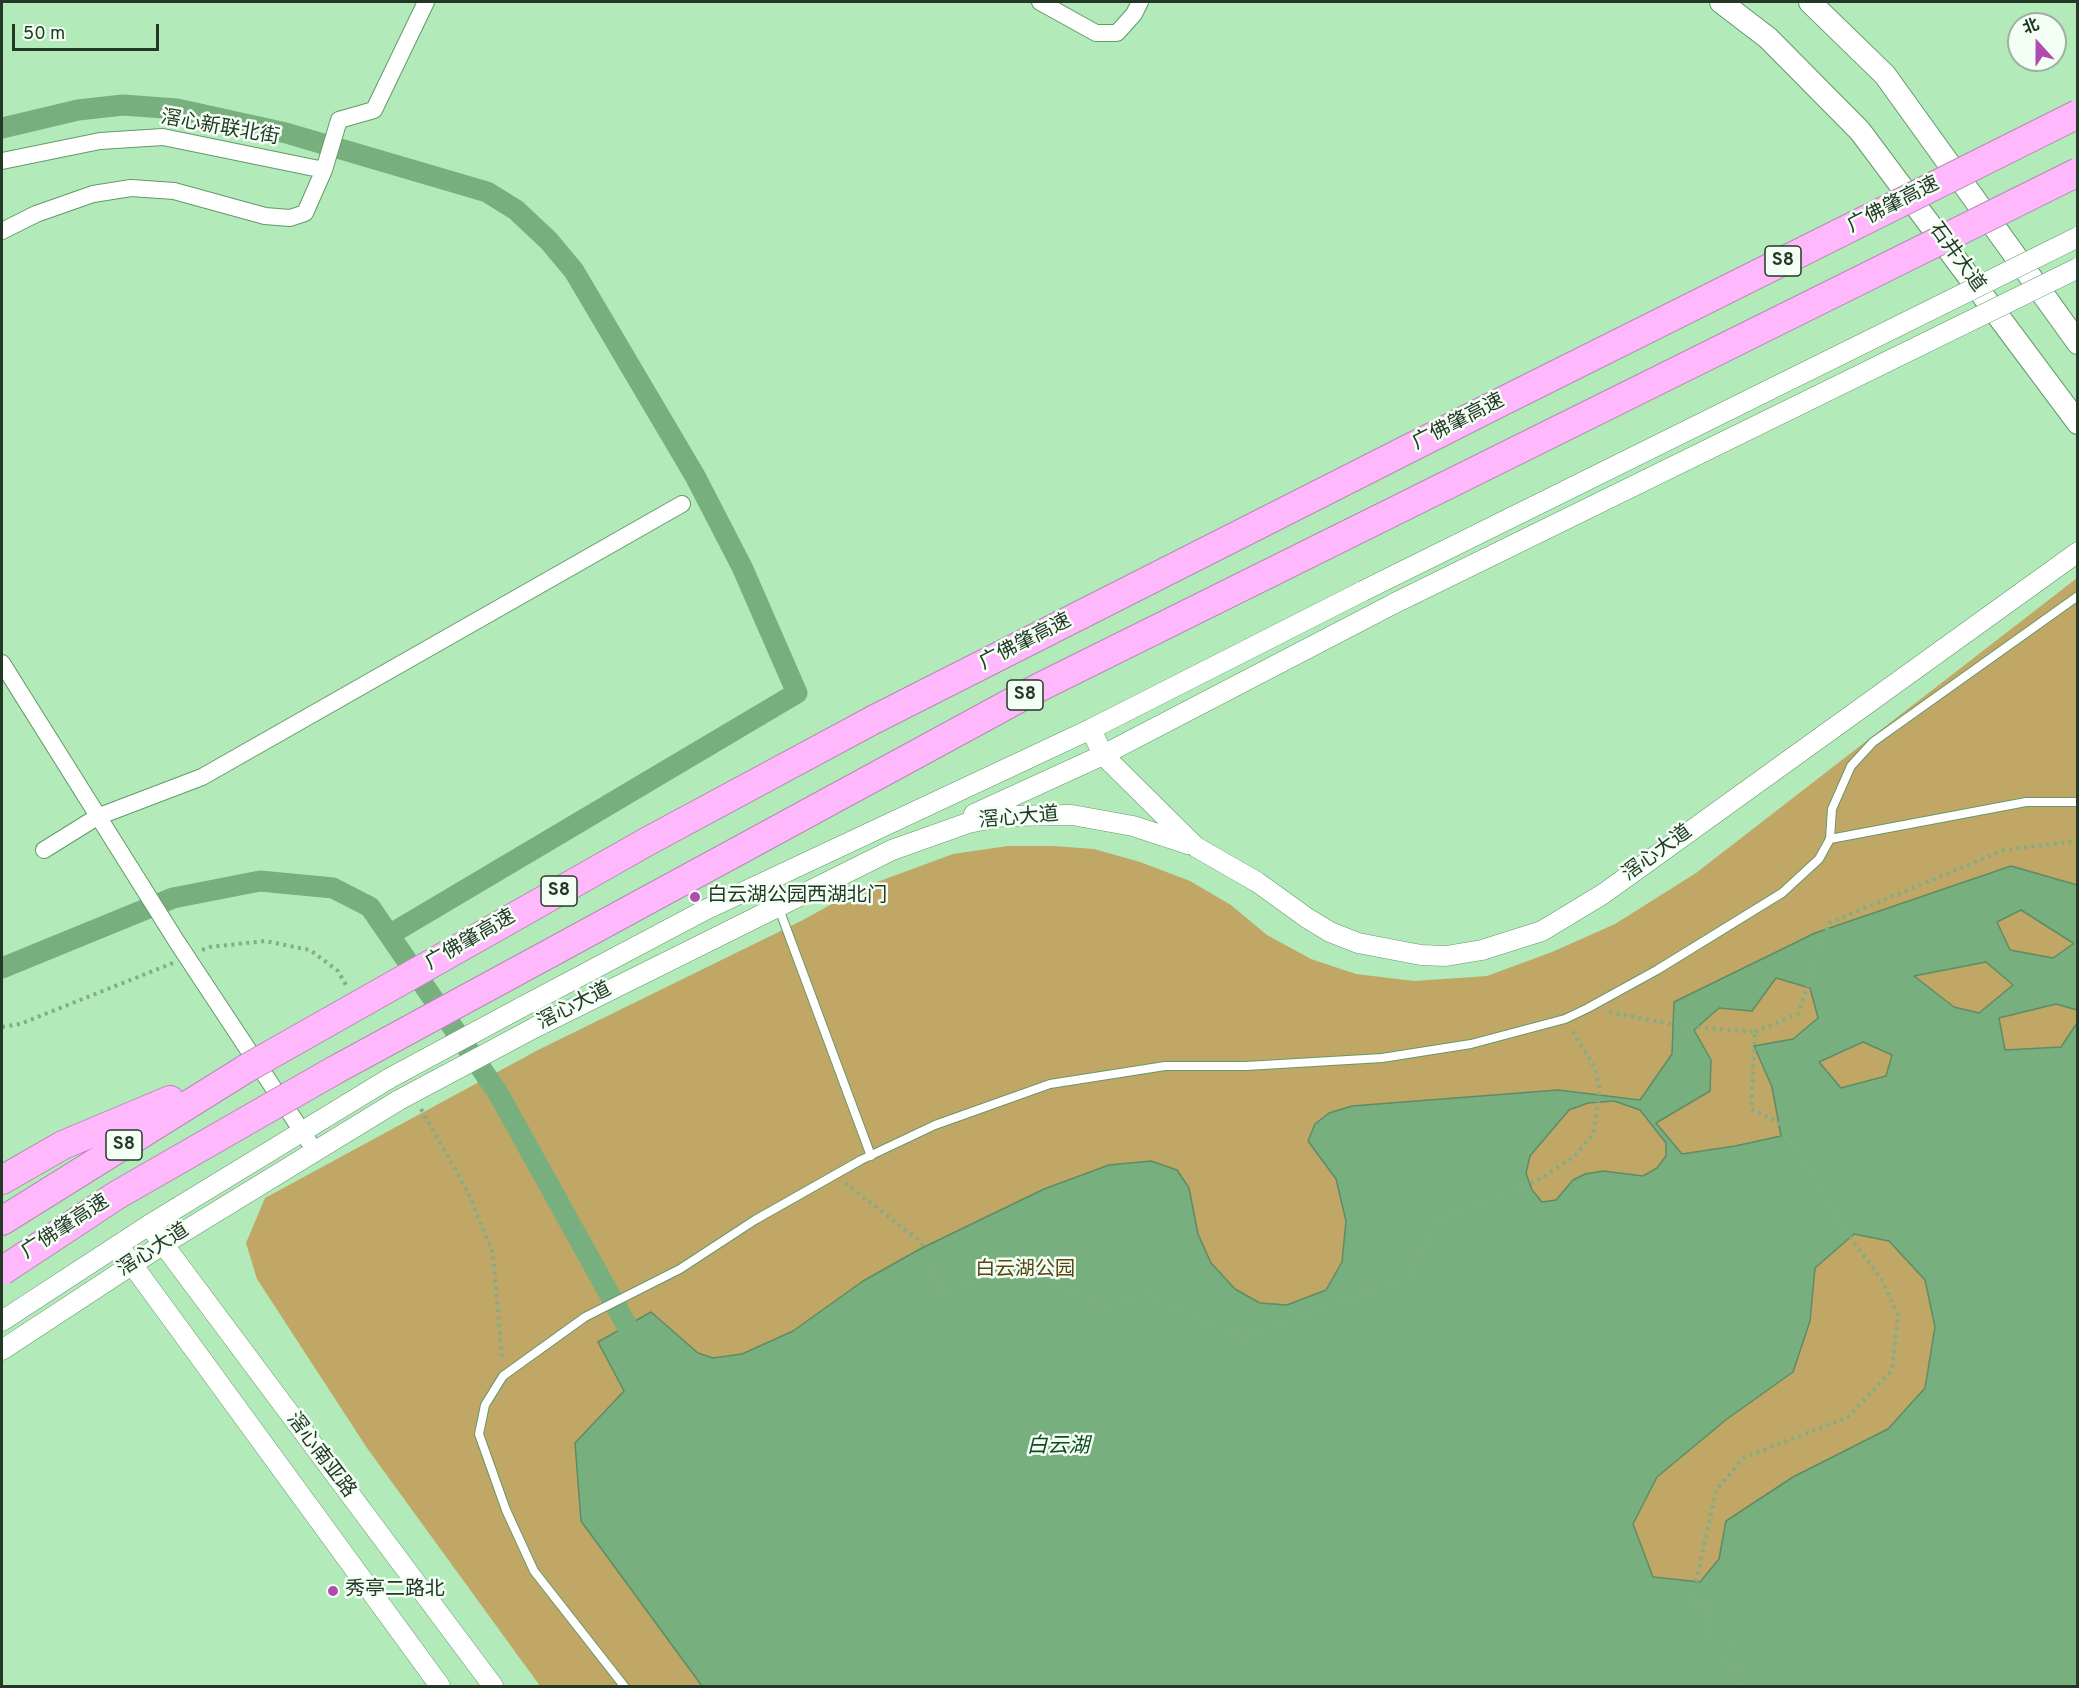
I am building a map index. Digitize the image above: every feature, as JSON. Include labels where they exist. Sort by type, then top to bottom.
[{"type":"highway","name":"广佛肇高速","points":[[2,1221],[247,1068],[650,840],[875,719],[2078,114]]},
{"type":"highway","name":"广佛肇高速","points":[[2,1271],[117,1195],[335,1070],[933,743],[1110,651],[2078,172]]},
{"type":"highway","points":[[2002,210],[2078,179]]},
{"type":"highway","points":[[2,1180],[63,1144],[247,1068]]},
{"type":"main road","name":"石井大道","points":[[1721,2],[1768,38],[1860,131],[2078,423]]},
{"type":"main road","points":[[1810,2],[1886,75],[2078,343]]},
{"type":"street","points":[[2,231],[36,214],[93,194],[131,188],[174,191],[266,216],[290,218],[305,213],[324,170],[339,120],[374,110],[426,2]]},
{"type":"street","points":[[1040,2],[1096,33],[1117,33],[1134,14],[1140,2]]},
{"type":"street","name":"滘心新联北街","points":[[2,161],[100,141],[163,137],[324,170]]},
{"type":"street","points":[[886,839],[1090,729],[1363,591],[2078,237]]},
{"type":"street","points":[[886,839],[1103,755],[1395,603],[2078,268]]},
{"type":"street","points":[[44,849],[97,817],[202,777],[682,504]]},
{"type":"street","name":"滘心大道","points":[[2,1321],[149,1225],[390,1078],[705,910],[886,839],[1004,816],[1044,813],[1072,815],[1133,826],[1196,847],[1257,882],[1306,918],[1358,943],[1421,955],[1446,956],[1514,941],[1542,931],[1603,894],[2078,552]]},
{"type":"street","points":[[2,663],[111,840],[315,1150]]},
{"type":"street","name":"滘心大道","points":[[1090,729],[1103,755],[1196,847]]},
{"type":"street","name":"滘心大道","points":[[2,1350],[162,1245],[399,1100],[534,1028],[778,905],[886,839]]},
{"type":"street","name":"滘心南亚路","points":[[149,1225],[493,1686]]},
{"type":"street","name":"滘心南亚路","points":[[118,1245],[440,1686]]},
{"type":"lane","points":[[624,1686],[534,1571],[506,1510],[479,1434],[485,1405],[503,1376],[585,1317],[652,1283],[870,1156],[935,1125],[1050,1084],[1165,1066],[1246,1065],[1382,1058],[1471,1044],[1565,1020],[1657,970],[1782,893],[1819,859],[1830,840],[1832,808],[1851,766],[1873,742],[2078,596]]},
{"type":"lane","points":[[1830,840],[2026,802],[2078,802]]},
{"type":"lane","points":[[778,905],[870,1156]]},
{"type":"path","points":[[1588,1008],[1681,1026],[1755,1032],[1798,1014],[1829,924],[2004,850],[2078,841]]},
{"type":"path","points":[[835,1175],[921,1242],[941,1292],[1018,1267],[1107,1307],[1145,1294],[1243,1338],[1409,1277],[1435,1221],[1536,1181],[1574,1157],[1593,1134],[1600,1089],[1595,1068],[1565,1020]]},
{"type":"path","points":[[1742,1686],[1745,1670],[1724,1665],[1730,1641],[1706,1634],[1712,1606],[1692,1602],[1716,1490],[1743,1458],[1848,1417],[1893,1370],[1898,1315],[1882,1280],[1855,1244],[1778,1122],[1750,1109],[1755,1032]]},
{"type":"green space","name":"白云湖公园","points":[[2077,578],[2077,1686],[540,1686],[367,1448],[257,1279],[246,1243],[265,1198],[538,1050],[801,921],[861,888],[953,854],[1008,846],[1053,846],[1094,849],[1140,862],[1190,881],[1231,905],[1267,935],[1311,959],[1356,974],[1414,981],[1487,976],[1552,952],[1615,924],[1696,873]]},
{"type":"water","name":"白云湖","points":[[2011,866],[2077,885],[2077,1010],[2056,1004],[1999,1018],[2005,1050],[2061,1047],[2077,1023],[2077,1686],[702,1686],[581,1521],[575,1443],[624,1391],[598,1342],[651,1312],[698,1353],[713,1358],[742,1354],[793,1331],[863,1281],[920,1249],[1044,1189],[1109,1165],[1151,1161],[1177,1170],[1189,1188],[1198,1234],[1211,1263],[1235,1289],[1260,1303],[1287,1305],[1326,1290],[1342,1262],[1346,1221],[1336,1179],[1308,1141],[1315,1124],[1329,1113],[1352,1106],[1558,1090],[1640,1100],[1672,1054],[1674,1002],[1815,933]],"holes":[[[2021,910],[2073,944],[2053,958],[2010,950],[1997,922]],[[1986,962],[2013,985],[1979,1013],[1954,1007],[1914,976]],[[1776,978],[1810,988],[1818,1018],[1793,1039],[1754,1046],[1772,1087],[1781,1136],[1682,1154],[1656,1123],[1710,1091],[1711,1060],[1694,1030],[1719,1008],[1752,1011]],[[1863,1042],[1892,1055],[1886,1076],[1841,1088],[1819,1062]],[[1614,1101],[1640,1110],[1666,1143],[1666,1156],[1657,1168],[1643,1176],[1603,1171],[1585,1174],[1573,1180],[1556,1200],[1542,1202],[1532,1190],[1526,1173],[1530,1156],[1569,1110],[1588,1103]],[[1854,1234],[1889,1241],[1925,1280],[1935,1327],[1925,1388],[1888,1429],[1793,1477],[1726,1521],[1719,1559],[1700,1582],[1653,1577],[1633,1524],[1657,1477],[1727,1419],[1793,1372],[1810,1321],[1815,1268]]]},
{"type":"waterway","points":[[2,128],[78,110],[123,105],[177,109],[286,133],[487,192],[516,210],[549,241],[574,271],[695,476],[742,567],[797,693],[389,935]]},
{"type":"waterway","points":[[2,968],[173,898],[260,881],[333,888],[370,907],[498,1093],[627,1326]]},
{"type":"place","name":"白云湖公园西湖北门","points":[[695,897]]},
{"type":"place","name":"秀亭二路北","points":[[333,1591]]}]
